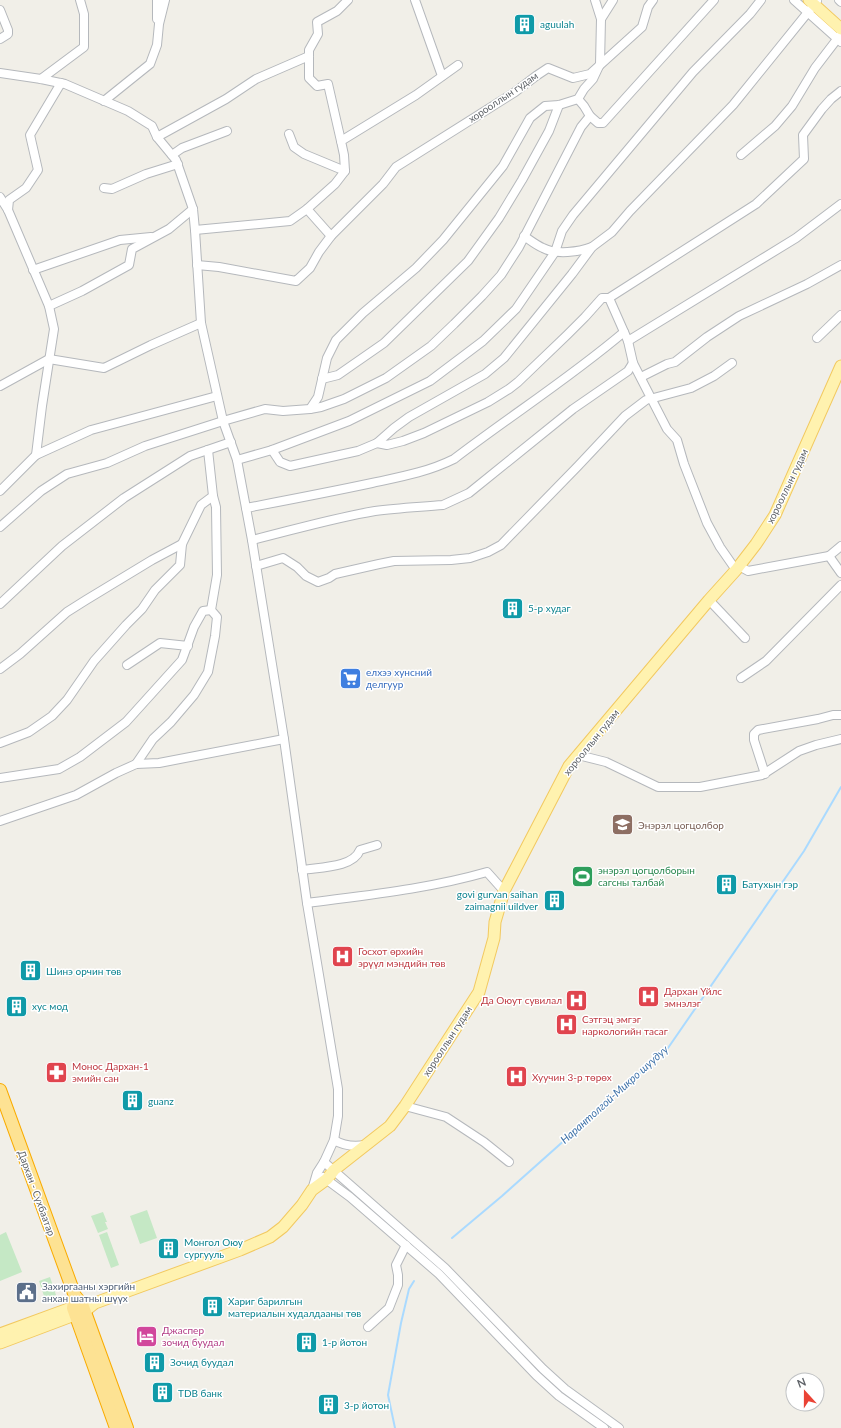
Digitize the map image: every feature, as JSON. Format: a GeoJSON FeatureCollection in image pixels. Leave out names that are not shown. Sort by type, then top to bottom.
{"type":"FeatureCollection","features":[{"type":"Feature","properties":{"kind":"highway","name":"Дархан - Сүхбаатар"},"geometry":{"type":"LineString","coordinates":[[0,1090],[78,1307]]}},
{"type":"Feature","properties":{"kind":"highway"},"geometry":{"type":"LineString","coordinates":[[78,1307],[116,1428]]}},
{"type":"Feature","properties":{"kind":"highway"},"geometry":{"type":"LineString","coordinates":[[78,1307],[127,1428]]}},
{"type":"Feature","properties":{"kind":"main road"},"geometry":{"type":"LineString","coordinates":[[812,5],[840,36]]}},
{"type":"Feature","properties":{"kind":"main road","name":"хорооллын гудам"},"geometry":{"type":"LineString","coordinates":[[78,1307],[96,1303],[240,1250],[270,1237],[283,1227],[302,1205],[312,1190],[327,1179],[334,1170],[390,1126],[405,1106],[479,992],[494,938],[495,922],[504,891],[569,766],[756,544],[774,515],[841,366]]}},
{"type":"Feature","properties":{"kind":"main road"},"geometry":{"type":"LineString","coordinates":[[0,1334],[78,1307]]}},
{"type":"Feature","properties":{"kind":"main road"},"geometry":{"type":"LineString","coordinates":[[0,1343],[78,1307]]}},
{"type":"Feature","properties":{"kind":"street"},"geometry":{"type":"LineString","coordinates":[[41,79],[84,47],[84,14],[80,0]]}},
{"type":"Feature","properties":{"kind":"street"},"geometry":{"type":"LineString","coordinates":[[157,0],[158,39]]}},
{"type":"Feature","properties":{"kind":"street"},"geometry":{"type":"LineString","coordinates":[[104,101],[150,64],[158,39],[159,24],[165,0]]}},
{"type":"Feature","properties":{"kind":"street"},"geometry":{"type":"LineString","coordinates":[[195,230],[290,221],[307,209],[335,184],[345,171],[344,155],[328,84],[317,86],[309,78],[309,50],[318,34],[317,22],[337,11],[348,0]]}},
{"type":"Feature","properties":{"kind":"street"},"geometry":{"type":"LineString","coordinates":[[415,0],[442,76]]}},
{"type":"Feature","properties":{"kind":"street"},"geometry":{"type":"LineString","coordinates":[[310,409],[318,397],[327,358],[336,340],[363,313],[416,268],[443,240],[503,166],[530,118],[545,106],[559,105],[578,99],[593,79],[600,64],[601,20],[595,0]]}},
{"type":"Feature","properties":{"kind":"street"},"geometry":{"type":"LineString","coordinates":[[601,20],[613,0]]}},
{"type":"Feature","properties":{"kind":"street","name":"хорооллын гудам"},"geometry":{"type":"LineString","coordinates":[[331,236],[383,184],[396,167],[510,96],[548,68],[573,78],[590,74],[642,27],[648,7],[653,0]]}},
{"type":"Feature","properties":{"kind":"street"},"geometry":{"type":"LineString","coordinates":[[578,99],[590,116],[598,123],[603,123],[714,0]]}},
{"type":"Feature","properties":{"kind":"street"},"geometry":{"type":"LineString","coordinates":[[237,460],[272,450],[349,421],[430,381],[483,341],[516,309],[555,252],[562,231],[573,215],[693,72],[750,14],[761,0]]}},
{"type":"Feature","properties":{"kind":"street"},"geometry":{"type":"LineString","coordinates":[[272,450],[280,462],[290,466],[358,451],[377,443],[409,417],[484,374],[504,358],[558,293],[592,247],[612,232],[734,105],[812,5],[794,0]]}},
{"type":"Feature","properties":{"kind":"street"},"geometry":{"type":"LineString","coordinates":[[0,10],[8,30],[8,34],[0,39]]}},
{"type":"Feature","properties":{"kind":"street"},"geometry":{"type":"LineString","coordinates":[[741,155],[775,126],[792,106],[815,68],[840,36]]}},
{"type":"Feature","properties":{"kind":"street"},"geometry":{"type":"LineString","coordinates":[[157,137],[226,99],[256,79],[309,56]]}},
{"type":"Feature","properties":{"kind":"street"},"geometry":{"type":"LineString","coordinates":[[341,141],[416,95],[458,65]]}},
{"type":"Feature","properties":{"kind":"street"},"geometry":{"type":"LineString","coordinates":[[0,73],[61,83],[128,111],[152,126],[157,137],[178,164],[193,209],[201,323],[223,420],[237,460],[252,540],[284,739],[307,903],[338,1089],[338,1116],[334,1140],[317,1173],[312,1190]]}},
{"type":"Feature","properties":{"kind":"street"},"geometry":{"type":"LineString","coordinates":[[8,210],[9,200],[26,188],[38,170],[30,135],[61,83]]}},
{"type":"Feature","properties":{"kind":"street"},"geometry":{"type":"LineString","coordinates":[[377,443],[387,445],[412,438],[488,402],[518,382],[585,317],[602,298],[608,298],[756,204],[804,159],[803,135],[822,109],[841,91]]}},
{"type":"Feature","properties":{"kind":"street"},"geometry":{"type":"LineString","coordinates":[[322,379],[338,375],[384,343],[468,261],[499,218],[522,180],[550,131],[559,105]]}},
{"type":"Feature","properties":{"kind":"street"},"geometry":{"type":"LineString","coordinates":[[0,527],[41,491],[66,474],[107,463],[145,446],[223,420],[265,409],[283,411],[321,407],[344,399],[386,378],[431,346],[500,275],[519,247],[581,128],[590,116]]}},
{"type":"Feature","properties":{"kind":"street"},"geometry":{"type":"LineString","coordinates":[[172,155],[182,148],[227,131]]}},
{"type":"Feature","properties":{"kind":"street"},"geometry":{"type":"LineString","coordinates":[[289,134],[294,147],[304,154],[345,171]]}},
{"type":"Feature","properties":{"kind":"street"},"geometry":{"type":"LineString","coordinates":[[104,188],[112,189],[146,174],[178,164]]}},
{"type":"Feature","properties":{"kind":"street"},"geometry":{"type":"LineString","coordinates":[[0,197],[8,210],[49,306],[54,330],[36,455]]}},
{"type":"Feature","properties":{"kind":"street"},"geometry":{"type":"LineString","coordinates":[[628,341],[796,238],[841,204]]}},
{"type":"Feature","properties":{"kind":"street"},"geometry":{"type":"LineString","coordinates":[[49,306],[82,291],[129,265],[132,249],[169,229],[193,209]]}},
{"type":"Feature","properties":{"kind":"street"},"geometry":{"type":"LineString","coordinates":[[197,265],[219,267],[296,281],[310,268],[319,252],[331,236],[307,209]]}},
{"type":"Feature","properties":{"kind":"street"},"geometry":{"type":"LineString","coordinates":[[33,270],[120,240],[154,236]]}},
{"type":"Feature","properties":{"kind":"street"},"geometry":{"type":"LineString","coordinates":[[524,236],[544,249],[555,252],[581,250],[592,247]]}},
{"type":"Feature","properties":{"kind":"street"},"geometry":{"type":"LineString","coordinates":[[641,377],[674,362],[707,337],[740,316],[807,284],[841,265]]}},
{"type":"Feature","properties":{"kind":"street"},"geometry":{"type":"LineString","coordinates":[[608,298],[628,341],[634,363],[651,399],[667,429],[677,440],[684,464],[707,523],[720,548],[737,568],[748,571],[829,556],[841,546]]}},
{"type":"Feature","properties":{"kind":"street"},"geometry":{"type":"LineString","coordinates":[[817,338],[841,315]]}},
{"type":"Feature","properties":{"kind":"street"},"geometry":{"type":"LineString","coordinates":[[0,386],[50,359],[104,368],[201,323]]}},
{"type":"Feature","properties":{"kind":"street"},"geometry":{"type":"LineString","coordinates":[[246,508],[410,475],[444,464],[454,459],[570,376],[624,332]]}},
{"type":"Feature","properties":{"kind":"street"},"geometry":{"type":"LineString","coordinates":[[252,540],[294,530],[308,525],[376,511],[443,505],[453,501],[469,493],[572,409],[628,371],[634,363]]}},
{"type":"Feature","properties":{"kind":"street"},"geometry":{"type":"LineString","coordinates":[[256,566],[283,558],[297,567],[306,576],[318,582],[335,574],[394,561],[467,558],[488,552],[500,545],[625,416],[646,400],[691,388],[714,376],[732,363]]}},
{"type":"Feature","properties":{"kind":"street"},"geometry":{"type":"LineString","coordinates":[[0,490],[36,455],[91,430],[217,396]]}},
{"type":"Feature","properties":{"kind":"street"},"geometry":{"type":"LineString","coordinates":[[0,604],[62,546],[124,498],[190,456],[231,442]]}},
{"type":"Feature","properties":{"kind":"street"},"geometry":{"type":"LineString","coordinates":[[208,450],[213,496],[216,507],[217,575],[211,610]]}},
{"type":"Feature","properties":{"kind":"street"},"geometry":{"type":"LineString","coordinates":[[0,743],[29,732],[52,716],[68,700],[94,661],[142,608],[155,590],[180,565],[182,544],[201,505],[213,496]]}},
{"type":"Feature","properties":{"kind":"street"},"geometry":{"type":"LineString","coordinates":[[0,669],[74,608],[152,560],[182,544]]}},
{"type":"Feature","properties":{"kind":"street"},"geometry":{"type":"LineString","coordinates":[[829,556],[841,573]]}},
{"type":"Feature","properties":{"kind":"street"},"geometry":{"type":"LineString","coordinates":[[741,678],[766,661],[841,586]]}},
{"type":"Feature","properties":{"kind":"street"},"geometry":{"type":"LineString","coordinates":[[709,600],[745,638]]}},
{"type":"Feature","properties":{"kind":"street"},"geometry":{"type":"LineString","coordinates":[[0,778],[59,769],[80,757],[126,722],[182,660],[194,627],[204,611],[211,610]]}},
{"type":"Feature","properties":{"kind":"street"},"geometry":{"type":"LineString","coordinates":[[136,764],[153,739],[171,722],[194,695],[208,672],[217,617],[211,610]]}},
{"type":"Feature","properties":{"kind":"street"},"geometry":{"type":"LineString","coordinates":[[127,665],[160,643],[188,646]]}},
{"type":"Feature","properties":{"kind":"street"},"geometry":{"type":"LineString","coordinates":[[765,774],[754,740],[754,734],[758,730],[833,715],[841,715]]}},
{"type":"Feature","properties":{"kind":"street"},"geometry":{"type":"LineString","coordinates":[[0,821],[76,795],[136,764],[159,763],[284,739]]}},
{"type":"Feature","properties":{"kind":"street"},"geometry":{"type":"LineString","coordinates":[[578,755],[606,762],[658,787],[700,787],[765,774],[799,751],[841,739]]}},
{"type":"Feature","properties":{"kind":"street"},"geometry":{"type":"LineString","coordinates":[[302,870],[350,862],[355,858],[360,850],[376,845]]}},
{"type":"Feature","properties":{"kind":"street"},"geometry":{"type":"LineString","coordinates":[[307,903],[433,886],[458,881],[487,872],[504,891]]}},
{"type":"Feature","properties":{"kind":"street"},"geometry":{"type":"LineString","coordinates":[[405,1106],[446,1117],[484,1142],[509,1162]]}},
{"type":"Feature","properties":{"kind":"street"},"geometry":{"type":"LineString","coordinates":[[334,1140],[350,1147],[368,1144]]}},
{"type":"Feature","properties":{"kind":"street"},"geometry":{"type":"LineString","coordinates":[[324,1162],[445,1268],[543,1369],[565,1389],[619,1428]]}},
{"type":"Feature","properties":{"kind":"street"},"geometry":{"type":"LineString","coordinates":[[317,1173],[350,1197],[438,1274],[536,1375],[559,1396],[604,1428]]}},
{"type":"Feature","properties":{"kind":"street"},"geometry":{"type":"LineString","coordinates":[[368,1327],[389,1308],[398,1285],[396,1265],[406,1245]]}},
{"type":"Feature","properties":{"kind":"green space"},"geometry":{"type":"Polygon","coordinates":[[[147,1210],[157,1238],[140,1244],[130,1216],[147,1210]]]}},
{"type":"Feature","properties":{"kind":"green space"},"geometry":{"type":"Polygon","coordinates":[[[103,1212],[108,1229],[98,1233],[91,1216],[103,1212]]]}},
{"type":"Feature","properties":{"kind":"green space"},"geometry":{"type":"Polygon","coordinates":[[[6,1232],[22,1272],[0,1281],[0,1235],[6,1232]]]}},
{"type":"Feature","properties":{"kind":"green space"},"geometry":{"type":"Polygon","coordinates":[[[107,1232],[119,1265],[111,1268],[99,1235],[107,1232]]]}},
{"type":"Feature","properties":{"kind":"green space"},"geometry":{"type":"Polygon","coordinates":[[[50,1277],[56,1295],[45,1299],[39,1281],[50,1277]]]}},
{"type":"Feature","properties":{"kind":"waterway","name":"Нарантолгой-Микро шуудуу"},"geometry":{"type":"LineString","coordinates":[[452,1238],[502,1196],[668,1048],[804,851],[841,787]]}},
{"type":"Feature","properties":{"kind":"waterway","name":"Нарантолгой-Микро шуудуу"},"geometry":{"type":"LineString","coordinates":[[395,1428],[388,1395],[401,1323],[409,1289],[414,1281]]}},
{"type":"Feature","properties":{"kind":"place","name":"aguulah"},"geometry":{"type":"Point","coordinates":[525,24]}},
{"type":"Feature","properties":{"kind":"place","name":"5-р худаг"},"geometry":{"type":"Point","coordinates":[512,608]}},
{"type":"Feature","properties":{"kind":"place","name":"елхээ хунсний делгуур"},"geometry":{"type":"Point","coordinates":[350,678]}},
{"type":"Feature","properties":{"kind":"place","name":"Энэрэл цогцолбор"},"geometry":{"type":"Point","coordinates":[623,825]}},
{"type":"Feature","properties":{"kind":"place","name":"энэрэл цогцолборын сагсны талбай"},"geometry":{"type":"Point","coordinates":[583,876]}},
{"type":"Feature","properties":{"kind":"place","name":"Батухын гэр"},"geometry":{"type":"Point","coordinates":[726,884]}},
{"type":"Feature","properties":{"kind":"place","name":"govi gurvan saihan zaimagnii uildver"},"geometry":{"type":"Point","coordinates":[554,900]}},
{"type":"Feature","properties":{"kind":"place","name":"Госхот өрхийн эрүүл мэндийн төв"},"geometry":{"type":"Point","coordinates":[343,957]}},
{"type":"Feature","properties":{"kind":"place","name":"Шинэ орчин төв"},"geometry":{"type":"Point","coordinates":[31,971]}},
{"type":"Feature","properties":{"kind":"place","name":"Дархан Үйлс эмнэлэг"},"geometry":{"type":"Point","coordinates":[648,997]}},
{"type":"Feature","properties":{"kind":"place","name":"Да Оюут сувилал"},"geometry":{"type":"Point","coordinates":[577,1000]}},
{"type":"Feature","properties":{"kind":"place","name":"хус мод"},"geometry":{"type":"Point","coordinates":[16,1006]}},
{"type":"Feature","properties":{"kind":"place","name":"Сэтгэц эмгэг наркологийн тасаг"},"geometry":{"type":"Point","coordinates":[566,1025]}},
{"type":"Feature","properties":{"kind":"place","name":"Монос Дархан-1 эмийн сан"},"geometry":{"type":"Point","coordinates":[56,1072]}},
{"type":"Feature","properties":{"kind":"place","name":"Хуучин 3-р төрөх"},"geometry":{"type":"Point","coordinates":[517,1077]}},
{"type":"Feature","properties":{"kind":"place","name":"guanz"},"geometry":{"type":"Point","coordinates":[133,1101]}},
{"type":"Feature","properties":{"kind":"place","name":"Монгол Оюу сургууль"},"geometry":{"type":"Point","coordinates":[169,1248]}},
{"type":"Feature","properties":{"kind":"place","name":"Захиргааны хэргийн анхан шатны шүүх"},"geometry":{"type":"Point","coordinates":[26,1292]}},
{"type":"Feature","properties":{"kind":"place","name":"Хариг барилгын материалын худалдааны төв"},"geometry":{"type":"Point","coordinates":[212,1307]}},
{"type":"Feature","properties":{"kind":"place","name":"Джаспер зочид буудал"},"geometry":{"type":"Point","coordinates":[146,1336]}},
{"type":"Feature","properties":{"kind":"place","name":"1-р йотон"},"geometry":{"type":"Point","coordinates":[307,1342]}},
{"type":"Feature","properties":{"kind":"place","name":"Зочид буудал"},"geometry":{"type":"Point","coordinates":[154,1362]}},
{"type":"Feature","properties":{"kind":"place","name":"TDB банк"},"geometry":{"type":"Point","coordinates":[163,1393]}},
{"type":"Feature","properties":{"kind":"place","name":"3-р йотон"},"geometry":{"type":"Point","coordinates":[329,1405]}}]}
